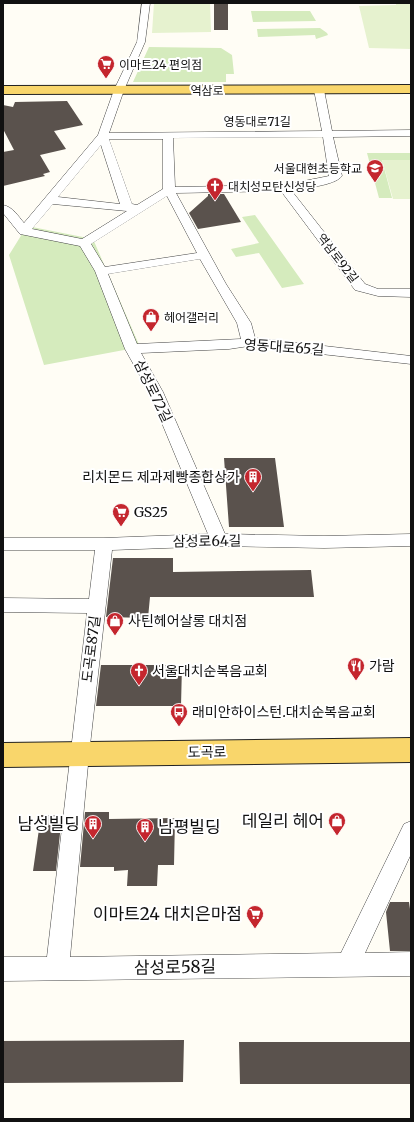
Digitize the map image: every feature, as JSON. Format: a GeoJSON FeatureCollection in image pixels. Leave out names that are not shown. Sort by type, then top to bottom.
{"type":"FeatureCollection","features":[{"type":"Feature","properties":{"kind":"main road","name":"역삼로"},"geometry":{"type":"LineString","coordinates":[[3,90],[411,89]]}},
{"type":"Feature","properties":{"kind":"main road","name":"도곡로"},"geometry":{"type":"LineString","coordinates":[[3,755],[410,746]]}},
{"type":"Feature","properties":{"kind":"street"},"geometry":{"type":"LineString","coordinates":[[24,231],[77,164],[103,136],[119,90],[141,42],[146,3]]}},
{"type":"Feature","properties":{"kind":"street"},"geometry":{"type":"LineString","coordinates":[[3,208],[8,211],[24,231],[84,243],[169,190],[284,188],[333,179],[336,176],[319,90]]}},
{"type":"Feature","properties":{"kind":"street","name":"영동대로71길"},"geometry":{"type":"LineString","coordinates":[[103,136],[168,134],[411,133]]}},
{"type":"Feature","properties":{"kind":"street"},"geometry":{"type":"LineString","coordinates":[[168,134],[169,190],[220,284],[244,323],[249,342]]}},
{"type":"Feature","properties":{"kind":"street"},"geometry":{"type":"LineString","coordinates":[[103,136],[127,206],[138,209]]}},
{"type":"Feature","properties":{"kind":"street","name":"역삼로92길"},"geometry":{"type":"LineString","coordinates":[[284,188],[360,287],[367,291],[411,293]]}},
{"type":"Feature","properties":{"kind":"street"},"geometry":{"type":"LineString","coordinates":[[50,200],[138,209]]}},
{"type":"Feature","properties":{"kind":"street","name":"삼성로72길"},"geometry":{"type":"LineString","coordinates":[[84,243],[101,271],[132,349],[156,392],[219,540]]}},
{"type":"Feature","properties":{"kind":"street"},"geometry":{"type":"LineString","coordinates":[[101,271],[205,255]]}},
{"type":"Feature","properties":{"kind":"street","name":"영동대로65길"},"geometry":{"type":"LineString","coordinates":[[132,349],[230,345],[249,342],[411,360]]}},
{"type":"Feature","properties":{"kind":"street","name":"삼성로64길"},"geometry":{"type":"LineString","coordinates":[[3,544],[104,544],[219,540],[324,542],[411,540]]}},
{"type":"Feature","properties":{"kind":"street","name":"도곡로87길"},"geometry":{"type":"LineString","coordinates":[[57,969],[79,754],[104,544]]}},
{"type":"Feature","properties":{"kind":"street"},"geometry":{"type":"LineString","coordinates":[[3,605],[96,606]]}},
{"type":"Feature","properties":{"kind":"street"},"geometry":{"type":"LineString","coordinates":[[348,964],[411,831]]}},
{"type":"Feature","properties":{"kind":"street","name":"삼성로58길"},"geometry":{"type":"LineString","coordinates":[[3,969],[411,964]]}},
{"type":"Feature","properties":{"kind":"green space"},"geometry":{"type":"Polygon","coordinates":[[[154,3],[210,3],[211,32],[152,33],[154,3]]]}},
{"type":"Feature","properties":{"kind":"green space"},"geometry":{"type":"Polygon","coordinates":[[[396,3],[411,3],[411,49],[369,48],[359,6],[396,5],[396,3]]]}},
{"type":"Feature","properties":{"kind":"green space"},"geometry":{"type":"Polygon","coordinates":[[[251,11],[310,11],[316,21],[253,22],[251,11]]]}},
{"type":"Feature","properties":{"kind":"green space"},"geometry":{"type":"Polygon","coordinates":[[[320,28],[328,35],[316,39],[315,35],[258,37],[257,29],[320,28]]]}},
{"type":"Feature","properties":{"kind":"green space"},"geometry":{"type":"Polygon","coordinates":[[[149,47],[221,48],[232,55],[234,74],[226,74],[226,82],[133,82],[149,47]]]}},
{"type":"Feature","properties":{"kind":"green space"},"geometry":{"type":"Polygon","coordinates":[[[367,153],[411,153],[411,160],[382,160],[392,198],[379,198],[367,153]]]}},
{"type":"Feature","properties":{"kind":"green space"},"geometry":{"type":"Polygon","coordinates":[[[382,160],[411,160],[411,199],[393,199],[382,160]]]}},
{"type":"Feature","properties":{"kind":"green space"},"geometry":{"type":"Polygon","coordinates":[[[255,215],[304,284],[282,288],[259,253],[236,257],[231,249],[259,243],[242,217],[255,215]]]}},
{"type":"Feature","properties":{"kind":"green space"},"geometry":{"type":"Polygon","coordinates":[[[27,226],[93,239],[140,347],[44,365],[9,255],[27,226]]]}},
{"type":"Feature","properties":{"kind":"building"},"geometry":{"type":"Polygon","coordinates":[[[214,4],[228,4],[228,30],[214,30],[214,4]]]}},
{"type":"Feature","properties":{"kind":"building"},"geometry":{"type":"Polygon","coordinates":[[[67,101],[83,125],[54,131],[66,149],[40,155],[50,172],[43,174],[45,176],[3,186],[3,152],[14,150],[3,129],[3,105],[13,107],[15,102],[67,101]]]}},
{"type":"Feature","properties":{"kind":"building"},"geometry":{"type":"Polygon","coordinates":[[[208,194],[224,194],[241,222],[198,229],[189,213],[208,196],[208,194]]]}},
{"type":"Feature","properties":{"kind":"building","name":"리치몬드 제과제빵종합상가"},"geometry":{"type":"Polygon","coordinates":[[[224,458],[275,458],[284,527],[229,527],[224,458]]]}},
{"type":"Feature","properties":{"kind":"building"},"geometry":{"type":"Polygon","coordinates":[[[113,558],[173,558],[173,572],[311,570],[314,597],[150,597],[148,618],[106,617],[113,558]]]}},
{"type":"Feature","properties":{"kind":"building","name":"서울대치순복음교회"},"geometry":{"type":"Polygon","coordinates":[[[101,665],[182,665],[181,706],[96,706],[101,665]]]}},
{"type":"Feature","properties":{"kind":"building","name":"남평빌딩"},"geometry":{"type":"Polygon","coordinates":[[[85,812],[109,812],[109,819],[175,818],[174,865],[158,865],[157,886],[127,886],[128,870],[114,871],[114,867],[80,867],[85,812]]]}},
{"type":"Feature","properties":{"kind":"building"},"geometry":{"type":"Polygon","coordinates":[[[41,815],[62,815],[56,871],[33,871],[41,815]]]}},
{"type":"Feature","properties":{"kind":"building"},"geometry":{"type":"Polygon","coordinates":[[[390,902],[409,902],[411,916],[411,951],[390,951],[386,912],[390,902]]]}},
{"type":"Feature","properties":{"kind":"building"},"geometry":{"type":"Polygon","coordinates":[[[184,1040],[183,1082],[3,1083],[3,1041],[184,1040]]]}},
{"type":"Feature","properties":{"kind":"building"},"geometry":{"type":"Polygon","coordinates":[[[239,1042],[411,1042],[411,1084],[240,1084],[239,1042]]]}},
{"type":"Feature","properties":{"kind":"place","name":"이마트24 편의점"},"geometry":{"type":"Point","coordinates":[106,79]}},
{"type":"Feature","properties":{"kind":"place","name":"서울대현초등학교"},"geometry":{"type":"Point","coordinates":[375,183]}},
{"type":"Feature","properties":{"kind":"place","name":"대치성모탄신성당"},"geometry":{"type":"Point","coordinates":[215,201]}},
{"type":"Feature","properties":{"kind":"place","name":"헤어갤러리"},"geometry":{"type":"Point","coordinates":[151,332]}},
{"type":"Feature","properties":{"kind":"place","name":"리치몬드 제과제빵종합상가"},"geometry":{"type":"Point","coordinates":[253,492]}},
{"type":"Feature","properties":{"kind":"place","name":"GS25"},"geometry":{"type":"Point","coordinates":[121,527]}},
{"type":"Feature","properties":{"kind":"place","name":"사틴헤어살롱 대치점"},"geometry":{"type":"Point","coordinates":[115,636]}},
{"type":"Feature","properties":{"kind":"place","name":"가람"},"geometry":{"type":"Point","coordinates":[356,681]}},
{"type":"Feature","properties":{"kind":"place","name":"서울대치순복음교회"},"geometry":{"type":"Point","coordinates":[139,686]}},
{"type":"Feature","properties":{"kind":"place","name":"래미안하이스턴.대치순복음교회"},"geometry":{"type":"Point","coordinates":[179,727]}},
{"type":"Feature","properties":{"kind":"place","name":"데일리 헤어"},"geometry":{"type":"Point","coordinates":[337,836]}},
{"type":"Feature","properties":{"kind":"place","name":"남성빌딩"},"geometry":{"type":"Point","coordinates":[93,839]}},
{"type":"Feature","properties":{"kind":"place","name":"남평빌딩"},"geometry":{"type":"Point","coordinates":[145,842]}},
{"type":"Feature","properties":{"kind":"place","name":"이마트24 대치은마점"},"geometry":{"type":"Point","coordinates":[255,929]}}]}
